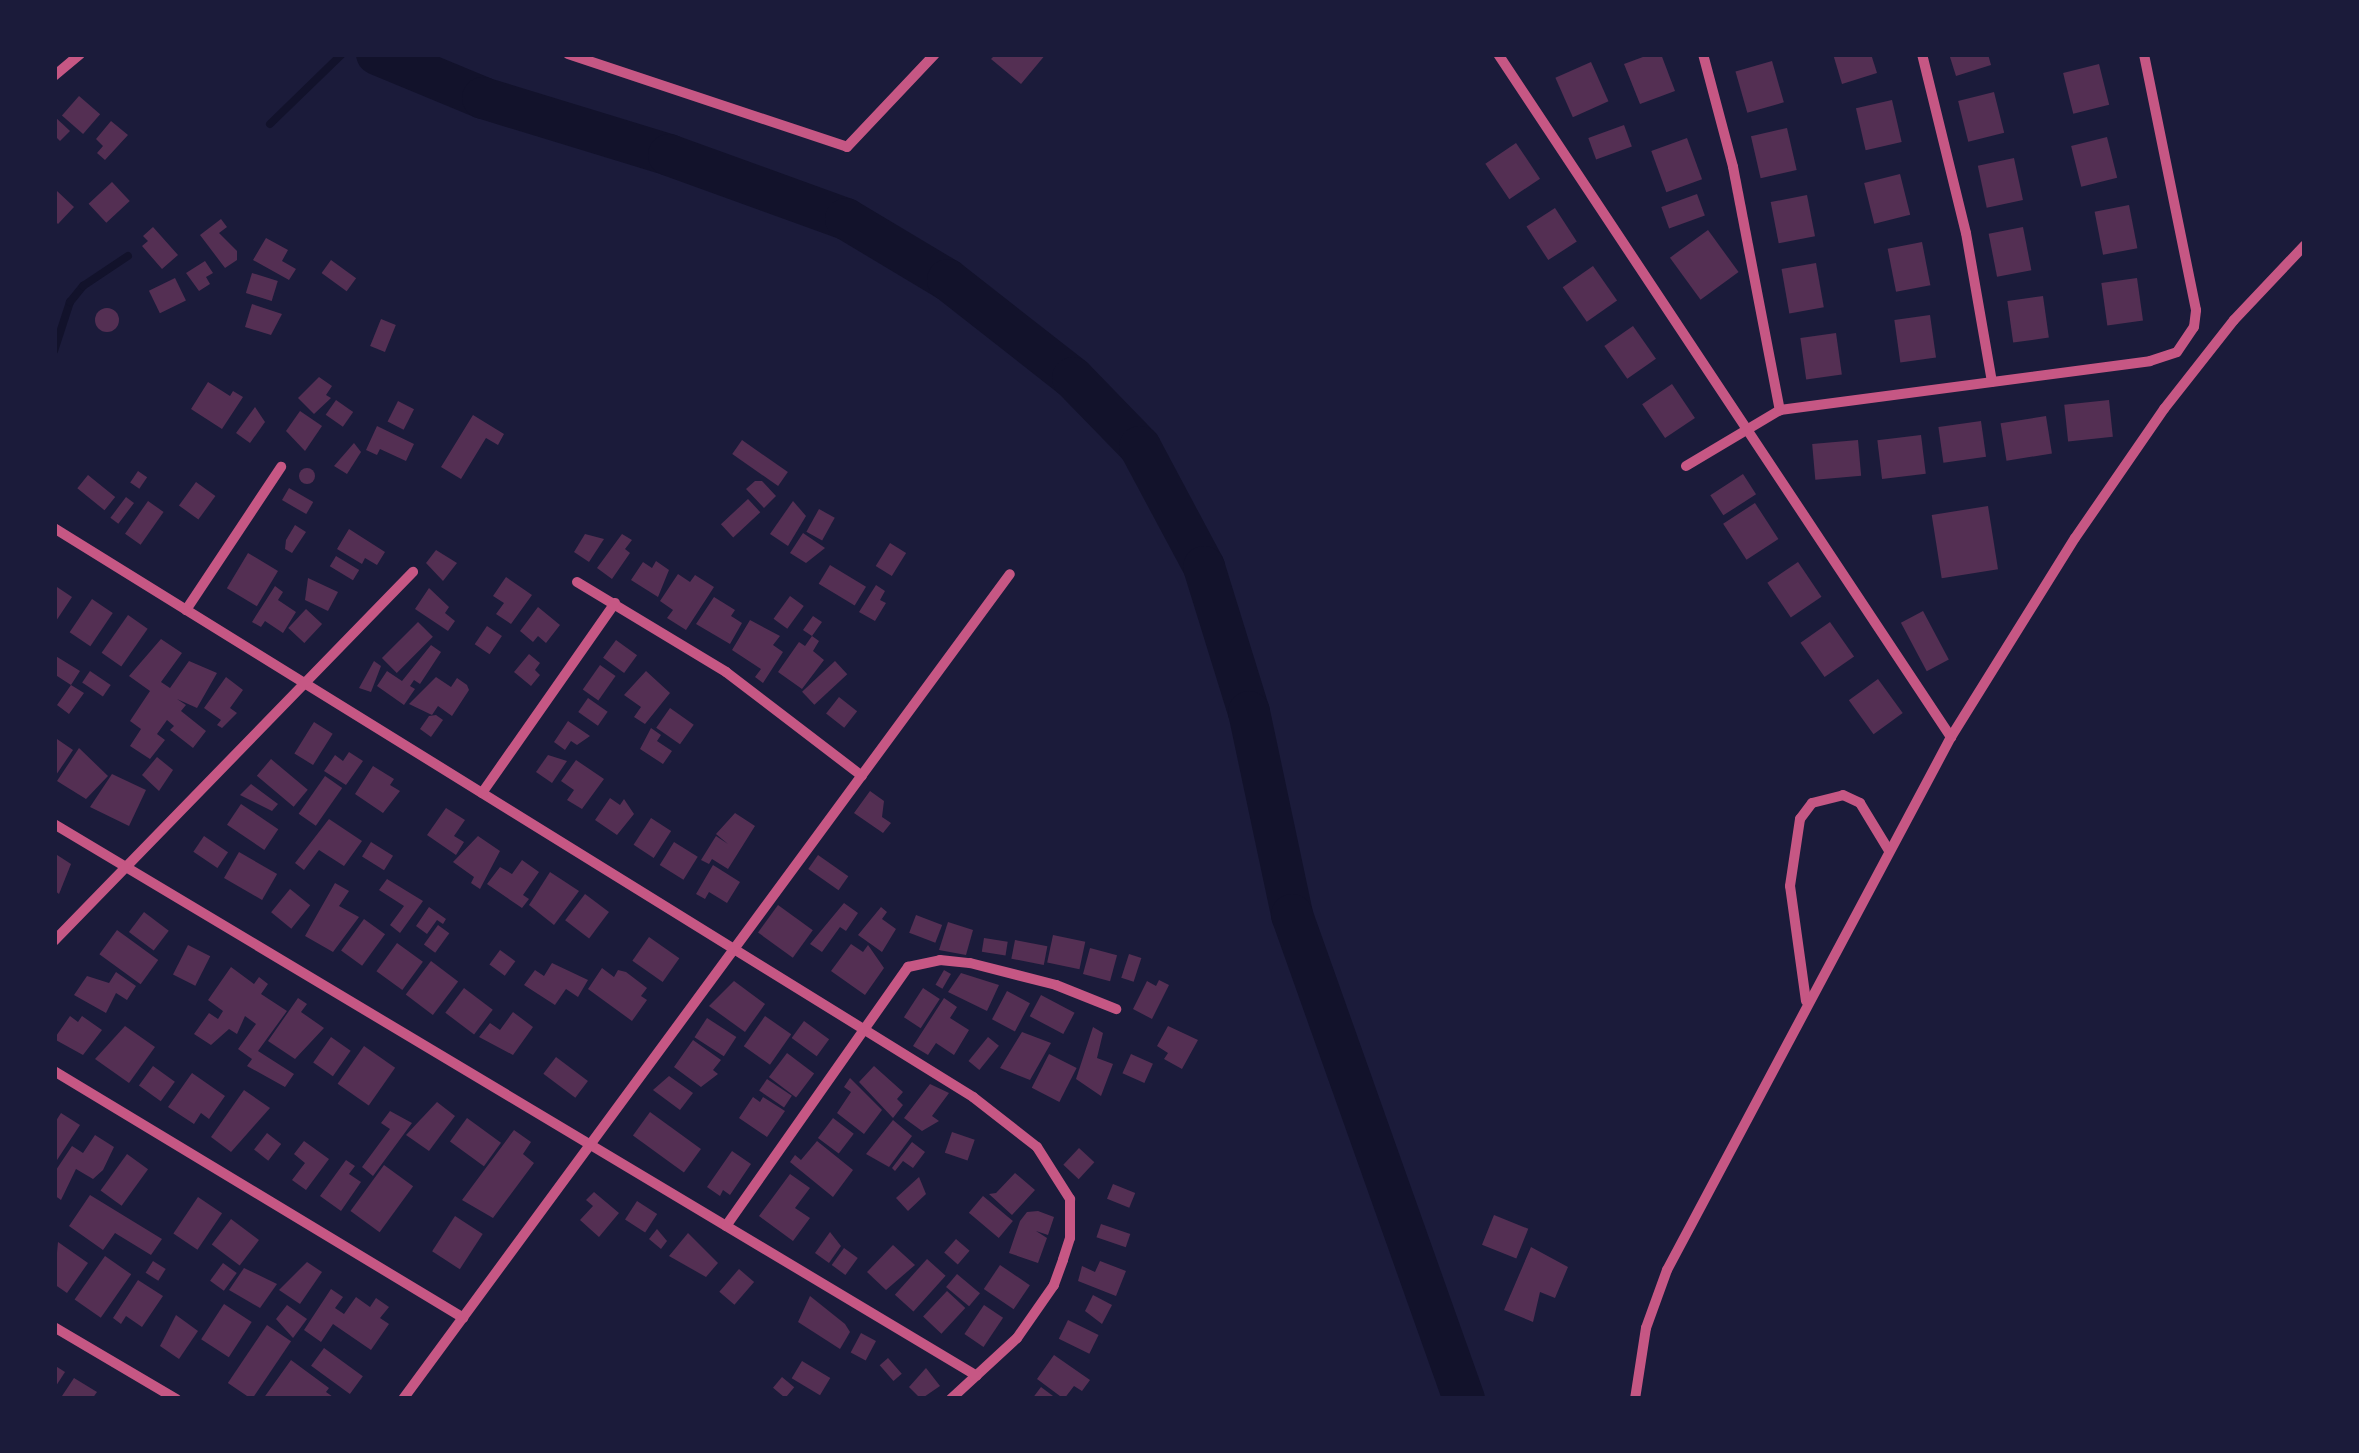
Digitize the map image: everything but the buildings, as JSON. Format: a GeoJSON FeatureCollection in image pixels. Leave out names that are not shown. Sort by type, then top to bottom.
{"type":"FeatureCollection","features":[{"type":"Feature","properties":{"kind":"street"},"geometry":{"type":"LineString","coordinates":[[54,76],[80,54]]}},
{"type":"Feature","properties":{"kind":"street"},"geometry":{"type":"LineString","coordinates":[[568,54],[848,147],[935,54]]}},
{"type":"Feature","properties":{"kind":"street"},"geometry":{"type":"LineString","coordinates":[[1498,54],[1951,737]]}},
{"type":"Feature","properties":{"kind":"street"},"geometry":{"type":"LineString","coordinates":[[1702,54],[1733,167],[1780,410]]}},
{"type":"Feature","properties":{"kind":"street"},"geometry":{"type":"LineString","coordinates":[[1922,54],[1966,233],[1992,382]]}},
{"type":"Feature","properties":{"kind":"street"},"geometry":{"type":"LineString","coordinates":[[1686,466],[1780,410],[2150,361],[2177,352],[2194,327],[2196,310],[2144,54]]}},
{"type":"Feature","properties":{"kind":"street"},"geometry":{"type":"LineString","coordinates":[[1635,1399],[1655,1298],[1951,737],[2075,538],[2164,409],[2234,320],[2305,245]]}},
{"type":"Feature","properties":{"kind":"street"},"geometry":{"type":"LineString","coordinates":[[187,610],[281,467]]}},
{"type":"Feature","properties":{"kind":"street"},"geometry":{"type":"LineString","coordinates":[[54,529],[864,1029],[1010,1123],[1036,1147],[1070,1198],[1070,1238],[1054,1285],[1017,1338],[951,1399]]}},
{"type":"Feature","properties":{"kind":"street"},"geometry":{"type":"LineString","coordinates":[[54,941],[412,572]]}},
{"type":"Feature","properties":{"kind":"street"},"geometry":{"type":"LineString","coordinates":[[403,1399],[1010,574]]}},
{"type":"Feature","properties":{"kind":"street"},"geometry":{"type":"LineString","coordinates":[[577,582],[726,672],[862,776]]}},
{"type":"Feature","properties":{"kind":"street"},"geometry":{"type":"LineString","coordinates":[[482,794],[615,603]]}},
{"type":"Feature","properties":{"kind":"street"},"geometry":{"type":"LineString","coordinates":[[1807,1005],[1790,886],[1800,819],[1812,803],[1843,795],[1860,802],[1888,849]]}},
{"type":"Feature","properties":{"kind":"street"},"geometry":{"type":"LineString","coordinates":[[54,824],[977,1376]]}},
{"type":"Feature","properties":{"kind":"street"},"geometry":{"type":"LineString","coordinates":[[726,1226],[908,968],[940,960],[1016,973],[1116,1009]]}},
{"type":"Feature","properties":{"kind":"street"},"geometry":{"type":"LineString","coordinates":[[54,1071],[463,1318]]}},
{"type":"Feature","properties":{"kind":"street"},"geometry":{"type":"LineString","coordinates":[[54,1327],[176,1399]]}},
{"type":"Feature","properties":{"kind":"waterway"},"geometry":{"type":"LineString","coordinates":[[270,124],[342,54]]}},
{"type":"Feature","properties":{"kind":"waterway"},"geometry":{"type":"LineString","coordinates":[[377,54],[483,98],[669,155],[846,219],[948,280],[1073,378],[1140,447],[1204,567],[1249,712],[1292,915],[1464,1399]]}},
{"type":"Feature","properties":{"kind":"waterway"},"geometry":{"type":"LineString","coordinates":[[54,351],[70,302],[83,286],[128,256]]}}]}
